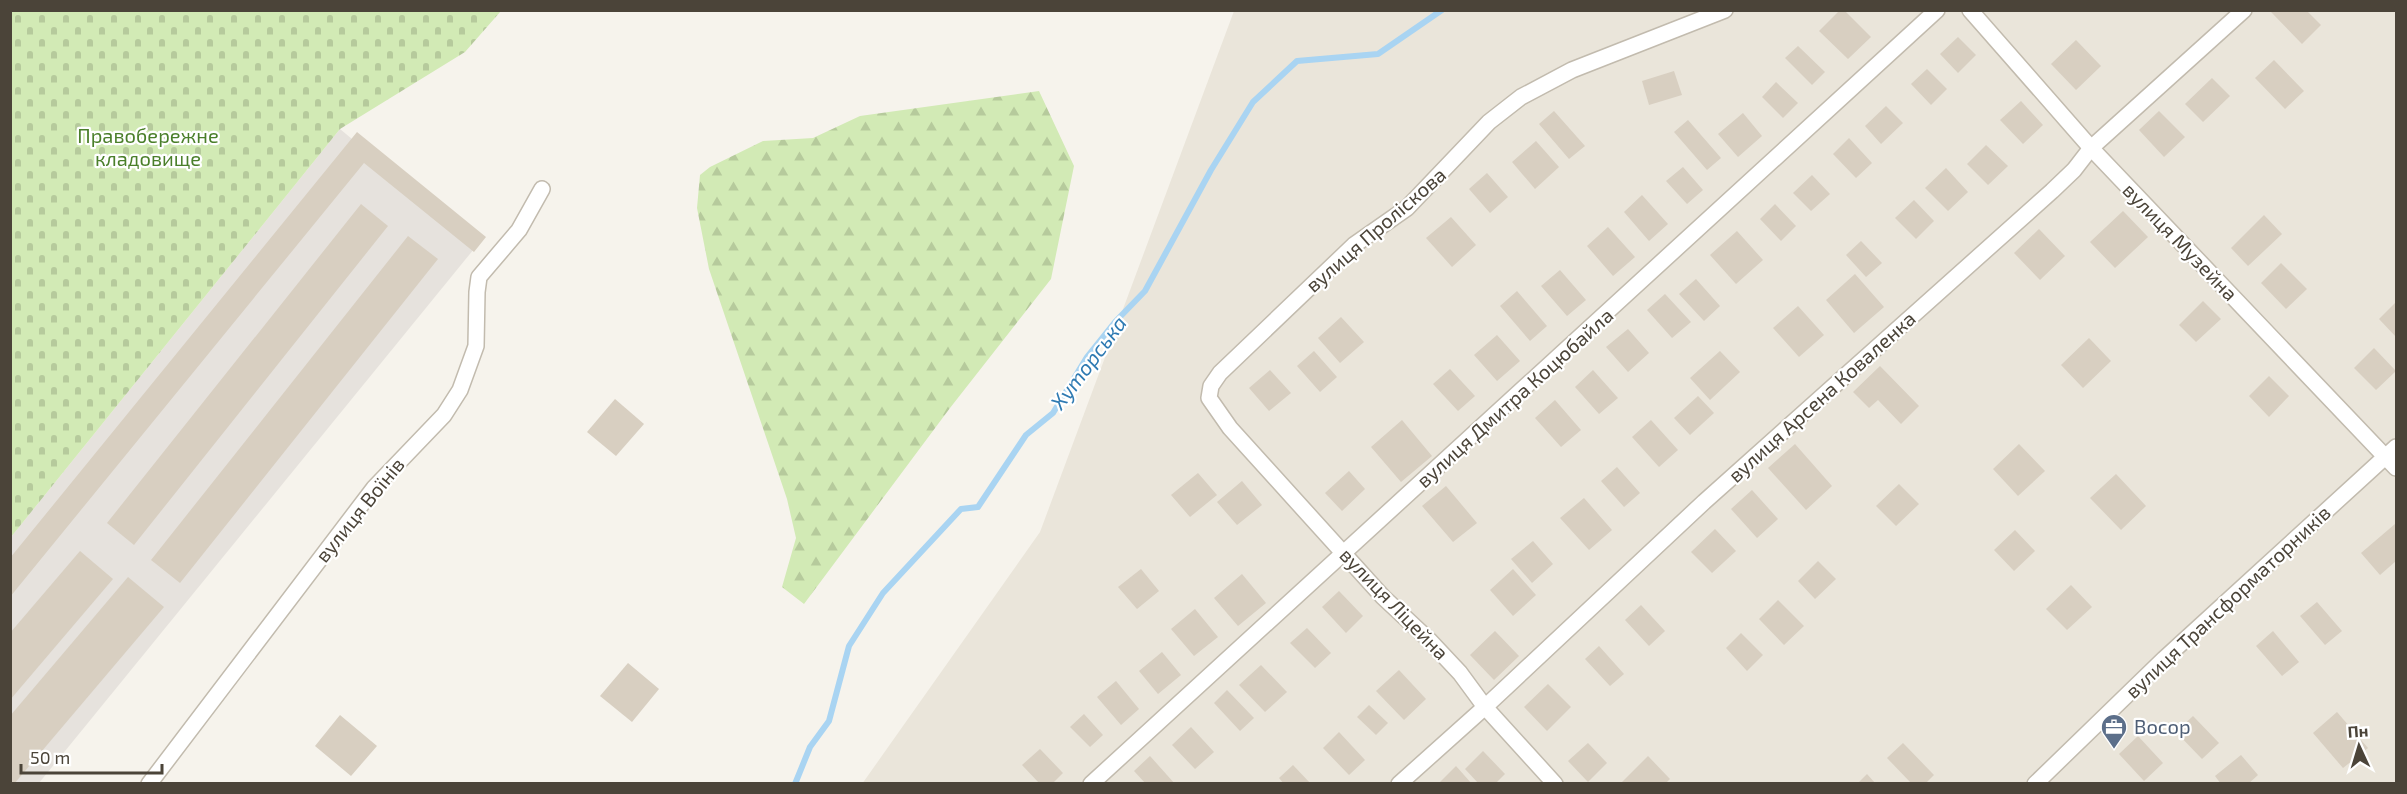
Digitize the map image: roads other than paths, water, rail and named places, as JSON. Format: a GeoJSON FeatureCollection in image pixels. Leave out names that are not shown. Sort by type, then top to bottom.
{"type":"FeatureCollection","features":[{"type":"Feature","properties":{"kind":"street","name":"вулиця Проліскова"},"geometry":{"type":"LineString","coordinates":[[1230,428],[1209,398],[1211,386],[1220,373],[1354,245],[1407,208],[1489,122],[1521,97],[1572,70],[1725,10]]}},
{"type":"Feature","properties":{"kind":"street","name":"вулиця Дмитра Коцюбайла"},"geometry":{"type":"LineString","coordinates":[[1091,783],[1937,10]]}},
{"type":"Feature","properties":{"kind":"street","name":"вулиця Музейна"},"geometry":{"type":"LineString","coordinates":[[1970,10],[2091,148],[2393,457]]}},
{"type":"Feature","properties":{"kind":"street","name":"вулиця Арсена Коваленка"},"geometry":{"type":"LineString","coordinates":[[1399,783],[1485,707],[1704,502],[2052,191],[2074,170],[2091,148],[2244,10]]}},
{"type":"Feature","properties":{"kind":"street","name":"вулиця Воїнів"},"geometry":{"type":"LineString","coordinates":[[149,783],[374,488],[444,415],[470,369],[476,346],[477,292],[480,277],[519,230],[542,189]]}},
{"type":"Feature","properties":{"kind":"street","name":"вулиця Ліцейна"},"geometry":{"type":"LineString","coordinates":[[1230,428],[1383,597],[1460,673],[1485,707],[1555,783]]}},
{"type":"Feature","properties":{"kind":"street","name":"вулиця Трансформаторників"},"geometry":{"type":"LineString","coordinates":[[2035,783],[2164,659],[2393,457]]}},
{"type":"Feature","properties":{"kind":"waterway","name":"Хуторська"},"geometry":{"type":"LineString","coordinates":[[795,784],[810,747],[829,721],[849,646],[883,593],[961,509],[978,507],[1026,435],[1053,413],[1087,357],[1115,322],[1145,291],[1211,170],[1253,102],[1297,61],[1378,54],[1442,10]]}},
{"type":"Feature","properties":{"kind":"place","name":"Восор"},"geometry":{"type":"Point","coordinates":[2114,750]}},
{"type":"Feature","properties":{"kind":"park label","name":"Правобережне кладовище"},"geometry":{"type":"Point","coordinates":[148,148]}}]}
